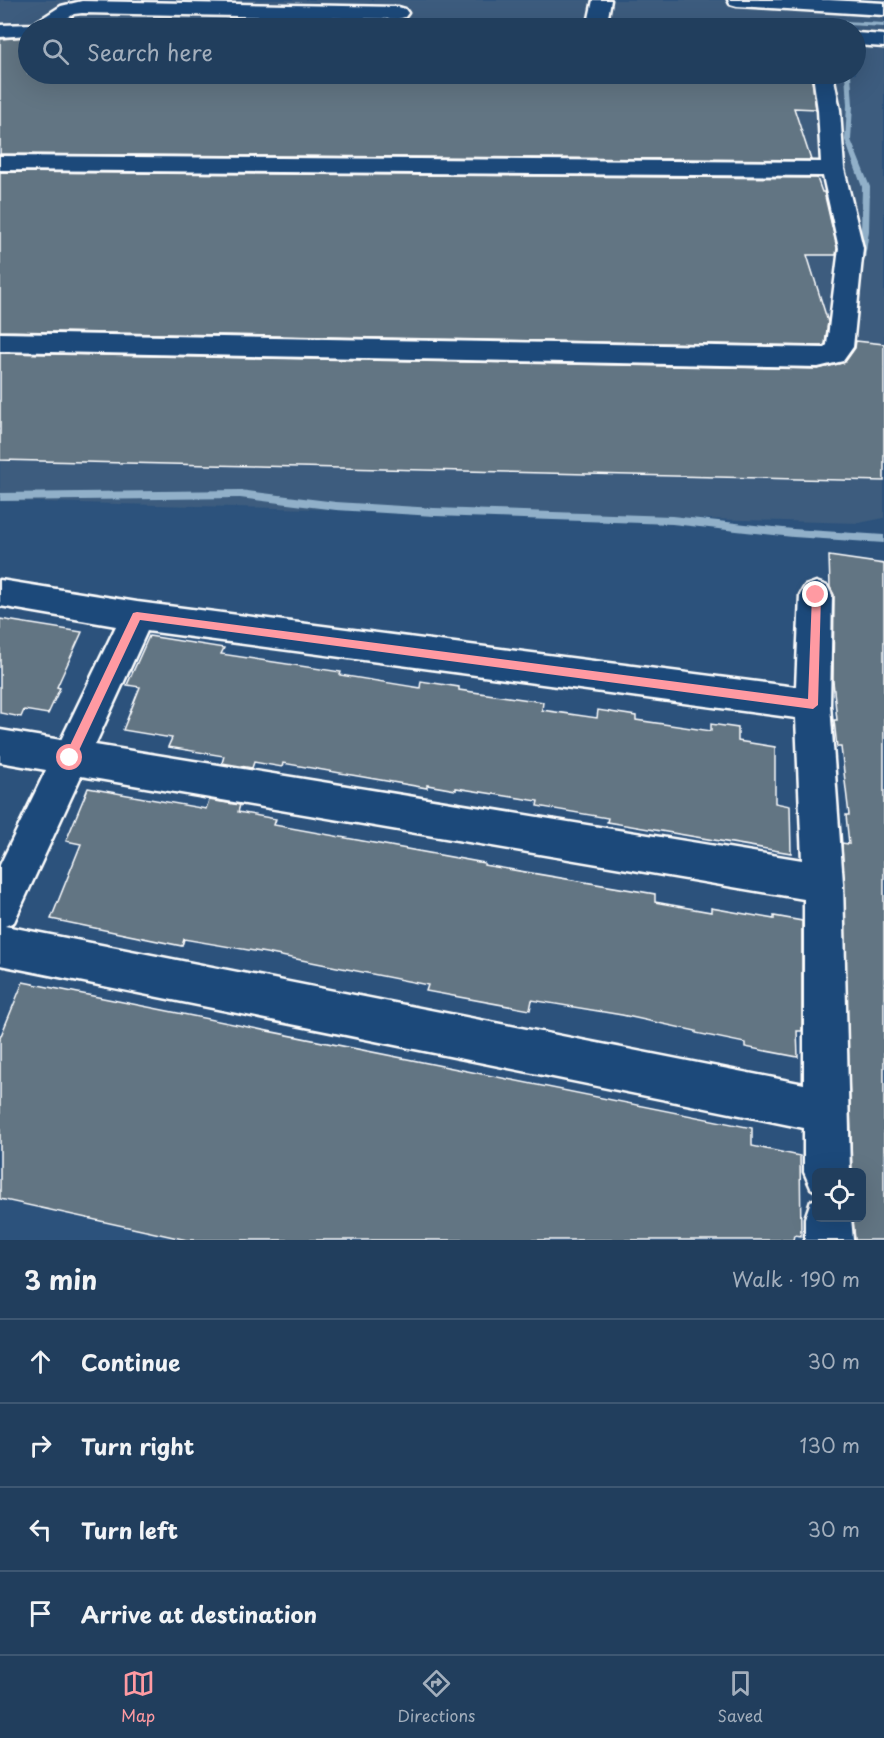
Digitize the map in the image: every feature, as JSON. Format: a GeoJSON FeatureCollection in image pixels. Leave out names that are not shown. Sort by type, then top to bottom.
{"type":"FeatureCollection","features":[{"type":"Feature","properties":{"kind":"street"},"geometry":{"type":"LineString","coordinates":[[599,18],[602,0]]}},
{"type":"Feature","properties":{"kind":"street"},"geometry":{"type":"LineString","coordinates":[[737,0],[812,12],[884,9]]}},
{"type":"Feature","properties":{"kind":"street"},"geometry":{"type":"LineString","coordinates":[[52,18],[68,10],[82,7],[279,18]]}},
{"type":"Feature","properties":{"kind":"street"},"geometry":{"type":"LineString","coordinates":[[317,18],[398,14]]}},
{"type":"Feature","properties":{"kind":"street"},"geometry":{"type":"LineString","coordinates":[[0,31],[18,29]]}},
{"type":"Feature","properties":{"kind":"street"},"geometry":{"type":"LineString","coordinates":[[0,342],[818,358],[833,355],[840,347],[852,258],[833,170],[829,110],[825,84]]}},
{"type":"Feature","properties":{"kind":"street"},"geometry":{"type":"LineString","coordinates":[[0,162],[833,170]]}},
{"type":"Feature","properties":{"kind":"street"},"geometry":{"type":"LineString","coordinates":[[0,592],[137,616],[813,705]]}},
{"type":"Feature","properties":{"kind":"street"},"geometry":{"type":"LineString","coordinates":[[816,595],[813,705],[823,883],[827,1168]]}},
{"type":"Feature","properties":{"kind":"street"},"geometry":{"type":"LineString","coordinates":[[0,908],[137,616]]}},
{"type":"Feature","properties":{"kind":"street"},"geometry":{"type":"LineString","coordinates":[[0,746],[823,883]]}},
{"type":"Feature","properties":{"kind":"street"},"geometry":{"type":"LineString","coordinates":[[0,945],[825,1110]]}},
{"type":"Feature","properties":{"kind":"street"},"geometry":{"type":"LineString","coordinates":[[828,1222],[829,1240]]}},
{"type":"Feature","properties":{"kind":"shaded area"},"geometry":{"type":"Polygon","coordinates":[[[0,0],[884,0],[884,518],[859,523],[0,501],[0,0]]]}},
{"type":"Feature","properties":{"kind":"building"},"geometry":{"type":"Polygon","coordinates":[[[18,38],[18,84],[812,84],[816,109],[794,108],[811,160],[0,154],[0,39],[18,38]]]}},
{"type":"Feature","properties":{"kind":"building"},"geometry":{"type":"Polygon","coordinates":[[[0,172],[817,178],[824,192],[837,248],[836,255],[807,255],[828,322],[825,344],[823,346],[0,331],[0,172]]]}},
{"type":"Feature","properties":{"kind":"building"},"geometry":{"type":"Polygon","coordinates":[[[856,341],[884,344],[884,481],[0,460],[0,353],[818,369],[845,362],[855,348],[856,341]]]}},
{"type":"Feature","properties":{"kind":"building"},"geometry":{"type":"Polygon","coordinates":[[[829,556],[884,564],[884,1240],[855,1240],[853,1222],[866,1222],[866,1168],[852,1168],[842,843],[849,844],[846,815],[849,815],[841,747],[837,747],[834,720],[837,720],[833,681],[834,595],[830,587],[829,556]]]}},
{"type":"Feature","properties":{"kind":"building"},"geometry":{"type":"Polygon","coordinates":[[[0,619],[82,632],[57,687],[60,688],[48,714],[24,710],[21,717],[0,713],[0,619]]]}},
{"type":"Feature","properties":{"kind":"building"},"geometry":{"type":"Polygon","coordinates":[[[149,636],[224,648],[221,654],[341,672],[340,675],[420,688],[421,681],[459,687],[459,690],[543,702],[542,710],[597,718],[598,710],[636,716],[636,720],[711,731],[711,724],[738,728],[738,741],[775,747],[775,803],[790,806],[791,853],[607,822],[608,818],[537,806],[538,801],[456,788],[456,790],[427,785],[427,788],[283,763],[282,767],[254,762],[252,768],[222,763],[224,756],[168,747],[172,738],[123,730],[140,687],[127,685],[149,636]]]}},
{"type":"Feature","properties":{"kind":"building"},"geometry":{"type":"Polygon","coordinates":[[[88,788],[206,809],[209,800],[240,805],[238,812],[276,819],[274,825],[484,863],[484,865],[655,894],[655,902],[711,912],[711,908],[774,919],[774,916],[802,921],[802,1031],[797,1031],[798,1057],[745,1047],[745,1043],[622,1015],[532,1000],[530,1010],[426,991],[428,985],[266,953],[184,939],[182,946],[51,919],[81,844],[66,841],[88,788]]]}},
{"type":"Feature","properties":{"kind":"building"},"geometry":{"type":"Polygon","coordinates":[[[23,982],[752,1128],[752,1146],[800,1156],[801,1236],[794,1235],[793,1240],[187,1240],[0,1199],[0,1038],[23,982]]]}},
{"type":"Feature","properties":{"kind":"waterway"},"geometry":{"type":"LineString","coordinates":[[866,24],[884,25]]}},
{"type":"Feature","properties":{"kind":"waterway"},"geometry":{"type":"LineString","coordinates":[[849,84],[848,140],[866,187],[865,231],[861,259]]}},
{"type":"Feature","properties":{"kind":"waterway"},"geometry":{"type":"LineString","coordinates":[[0,497],[240,494],[336,506],[434,512],[672,520],[793,533],[884,539]]}},
{"type":"Feature","properties":{"kind":"route"},"geometry":{"type":"LineString","coordinates":[[70,758],[137,616],[813,705],[816,595]]}}]}
